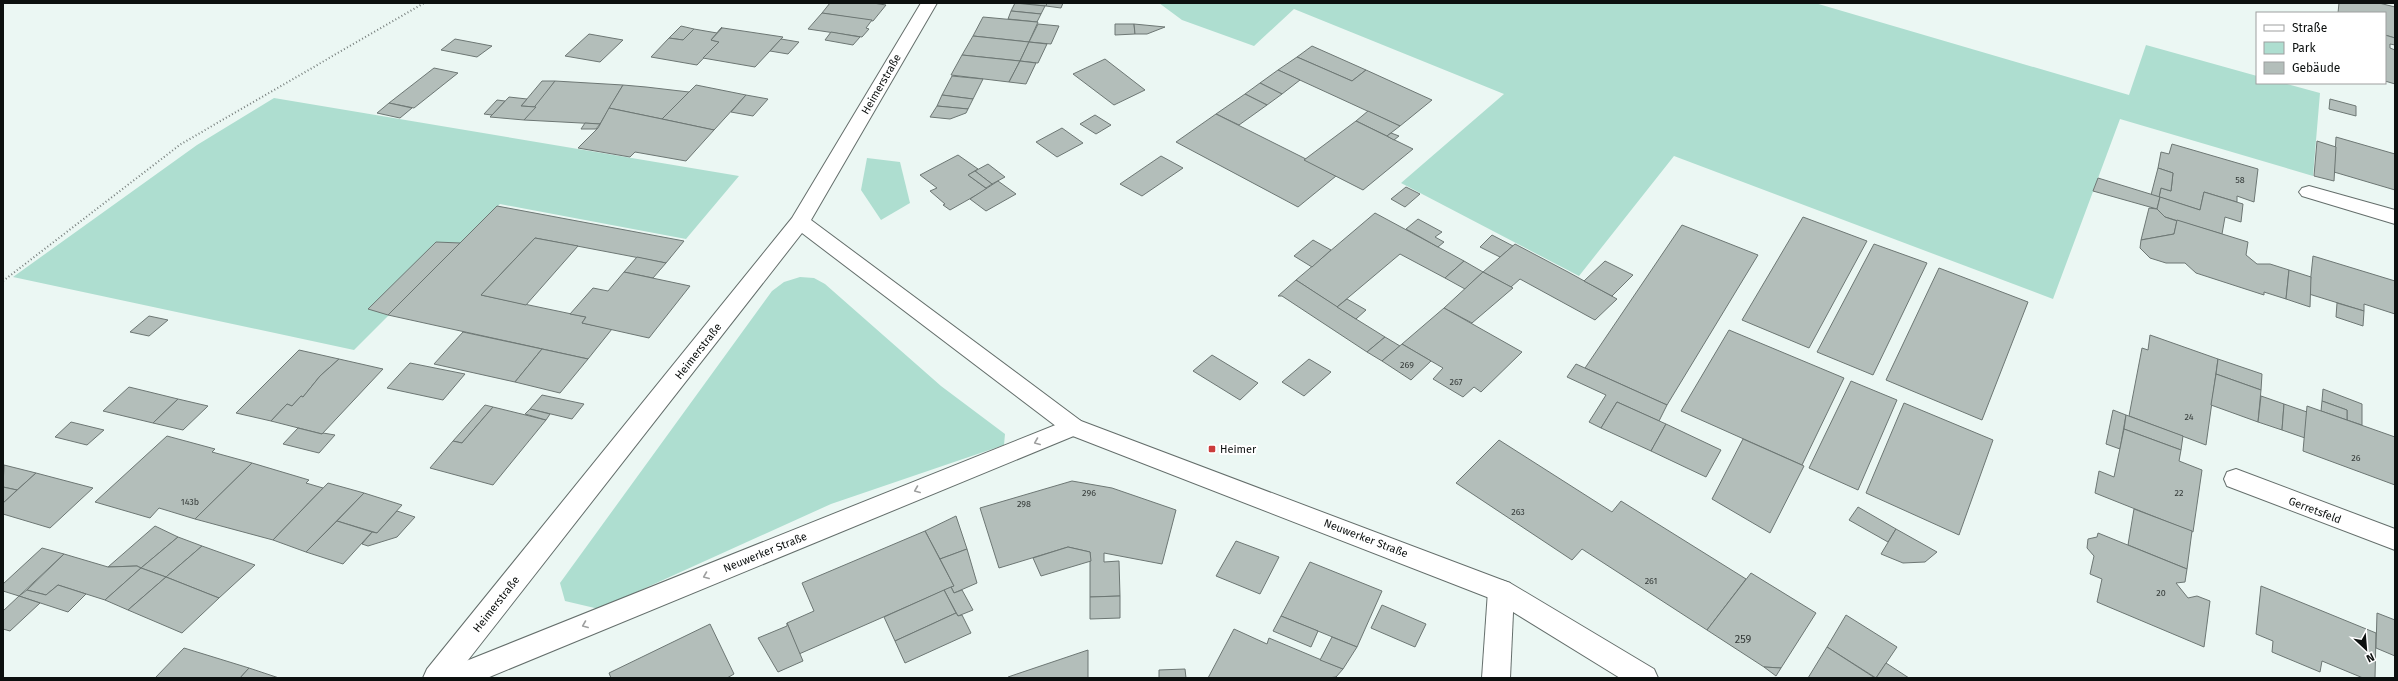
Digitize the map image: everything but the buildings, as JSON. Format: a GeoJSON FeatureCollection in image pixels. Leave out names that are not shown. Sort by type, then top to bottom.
{"type":"FeatureCollection","features":[{"type":"Feature","properties":{"kind":"street","name":"Heimerstraße"},"geometry":{"type":"LineString","coordinates":[[437,678],[800,222],[929,3]]}},
{"type":"Feature","properties":{"kind":"street"},"geometry":{"type":"LineString","coordinates":[[2309,192],[2395,217]]}},
{"type":"Feature","properties":{"kind":"street","name":"Neuwerker Straße"},"geometry":{"type":"LineString","coordinates":[[800,222],[1073,427],[1354,533],[1501,591],[1644,678]]}},
{"type":"Feature","properties":{"kind":"street","name":"Neuwerker Straße"},"geometry":{"type":"LineString","coordinates":[[456,678],[1073,427]]}},
{"type":"Feature","properties":{"kind":"street","name":"Gerretsfeld"},"geometry":{"type":"LineString","coordinates":[[2236,479],[2395,540]]}},
{"type":"Feature","properties":{"kind":"street"},"geometry":{"type":"LineString","coordinates":[[1496,678],[1501,591]]}},
{"type":"Feature","properties":{"kind":"path"},"geometry":{"type":"LineString","coordinates":[[3,281],[181,144],[424,3]]}},
{"type":"Feature","properties":{"kind":"green space"},"geometry":{"type":"Polygon","coordinates":[[[1159,3],[1815,3],[2129,95],[2146,45],[2256,76],[2256,84],[2287,84],[2320,93],[2313,176],[2120,119],[2053,299],[1674,156],[1579,276],[1401,183],[1504,94],[1294,9],[1254,46],[1182,20],[1159,3]]]}},
{"type":"Feature","properties":{"kind":"green space"},"geometry":{"type":"Polygon","coordinates":[[[274,98],[739,176],[686,239],[500,204],[354,350],[13,277],[197,145],[274,98]]]}},
{"type":"Feature","properties":{"kind":"green space"},"geometry":{"type":"Polygon","coordinates":[[[867,158],[900,162],[910,203],[881,220],[861,190],[867,158]]]}},
{"type":"Feature","properties":{"kind":"green space"},"geometry":{"type":"Polygon","coordinates":[[[800,277],[814,278],[825,284],[941,386],[1005,434],[1004,445],[831,504],[599,609],[565,601],[560,583],[772,291],[784,282],[800,277]]]}},
{"type":"Feature","properties":{"kind":"place","name":"Heimer"},"geometry":{"type":"Point","coordinates":[1212,449]}}]}
